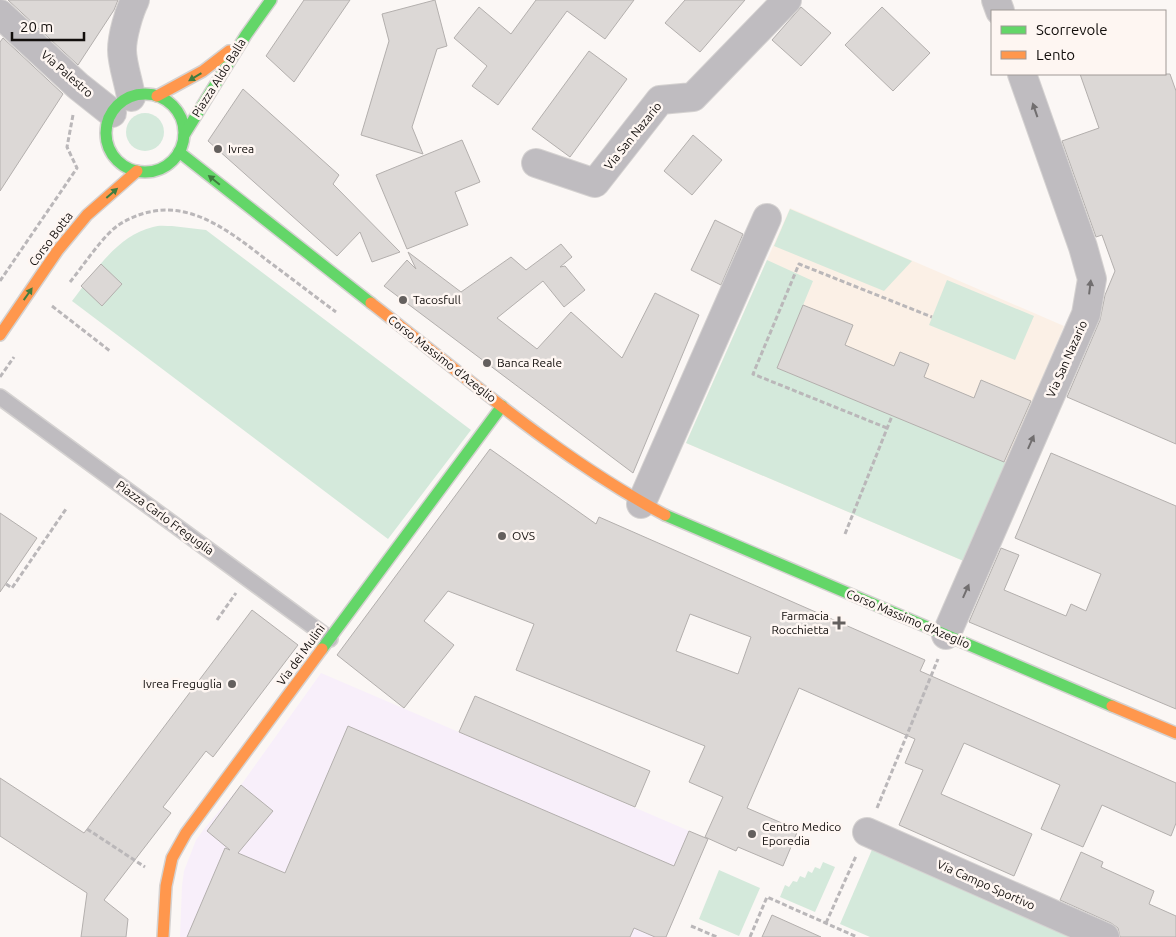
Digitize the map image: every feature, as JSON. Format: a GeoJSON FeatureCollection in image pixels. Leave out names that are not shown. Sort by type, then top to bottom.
{"type":"FeatureCollection","features":[{"type":"Feature","properties":{"kind":"main road"},"geometry":{"type":"LineString","coordinates":[[246,35],[271,0]]}},
{"type":"Feature","properties":{"kind":"main road","name":"Piazza Aldo Balla"},"geometry":{"type":"LineString","coordinates":[[134,102],[190,80],[211,67],[246,35]]}},
{"type":"Feature","properties":{"kind":"main road","name":"Piazza Aldo Balla"},"geometry":{"type":"LineString","coordinates":[[184,135],[246,35]]}},
{"type":"Feature","properties":{"kind":"main road"},"geometry":{"type":"LineString","coordinates":[[134,102],[168,102],[177,111],[182,121],[184,135],[179,152],[163,172],[137,171],[121,164],[112,152],[108,144],[108,121],[134,102]]}},
{"type":"Feature","properties":{"kind":"main road","name":"Corso Massimo d'Azeglio"},"geometry":{"type":"LineString","coordinates":[[179,152],[502,406],[607,482],[641,504],[943,645],[1176,733]]}},
{"type":"Feature","properties":{"kind":"main road","name":"Corso Botta"},"geometry":{"type":"LineString","coordinates":[[0,335],[58,250],[87,214],[137,171]]}},
{"type":"Feature","properties":{"kind":"main road","name":"Corso Massimo d'Azeglio"},"geometry":{"type":"LineString","coordinates":[[212,193],[248,208]]}},
{"type":"Feature","properties":{"kind":"main road","name":"Via dei Mulini"},"geometry":{"type":"LineString","coordinates":[[163,937],[166,886],[172,858],[186,833],[502,406]]}},
{"type":"Feature","properties":{"kind":"street"},"geometry":{"type":"LineString","coordinates":[[134,102],[122,50],[128,20],[135,0]]}},
{"type":"Feature","properties":{"kind":"street","name":"Via San Nazario"},"geometry":{"type":"LineString","coordinates":[[536,163],[594,183],[660,100],[693,97],[787,0]]}},
{"type":"Feature","properties":{"kind":"street","name":"Via Palestro"},"geometry":{"type":"LineString","coordinates":[[3,22],[78,86],[134,102]]}},
{"type":"Feature","properties":{"kind":"street","name":"Via San Nazario"},"geometry":{"type":"LineString","coordinates":[[943,645],[1086,314],[1092,279],[1083,247],[1022,75]]}},
{"type":"Feature","properties":{"kind":"street"},"geometry":{"type":"LineString","coordinates":[[641,504],[767,218]]}},
{"type":"Feature","properties":{"kind":"street","name":"Via Campo Sportivo"},"geometry":{"type":"LineString","coordinates":[[867,832],[1104,937]]}},
{"type":"Feature","properties":{"kind":"lane","name":"Piazza Carlo Freguglia"},"geometry":{"type":"LineString","coordinates":[[0,397],[330,639]]}},
{"type":"Feature","properties":{"kind":"path"},"geometry":{"type":"LineString","coordinates":[[0,280],[77,168],[68,147],[78,86]]}},
{"type":"Feature","properties":{"kind":"path"},"geometry":{"type":"LineString","coordinates":[[66,287],[110,232],[121,224],[143,214],[171,210],[200,216],[227,229],[337,313]]}},
{"type":"Feature","properties":{"kind":"path"},"geometry":{"type":"LineString","coordinates":[[887,428],[753,374],[799,264],[932,317]]}},
{"type":"Feature","properties":{"kind":"path"},"geometry":{"type":"LineString","coordinates":[[56,300],[52,306],[110,351]]}},
{"type":"Feature","properties":{"kind":"path"},"geometry":{"type":"LineString","coordinates":[[0,376],[17,353]]}},
{"type":"Feature","properties":{"kind":"path"},"geometry":{"type":"LineString","coordinates":[[844,534],[892,416]]}},
{"type":"Feature","properties":{"kind":"path"},"geometry":{"type":"LineString","coordinates":[[6,584],[12,588],[66,509]]}},
{"type":"Feature","properties":{"kind":"path"},"geometry":{"type":"LineString","coordinates":[[217,620],[247,578]]}},
{"type":"Feature","properties":{"kind":"path"},"geometry":{"type":"LineString","coordinates":[[826,924],[867,832],[943,645]]}},
{"type":"Feature","properties":{"kind":"path"},"geometry":{"type":"LineString","coordinates":[[87,829],[150,870]]}},
{"type":"Feature","properties":{"kind":"path"},"geometry":{"type":"LineString","coordinates":[[750,937],[768,898],[857,937]]}},
{"type":"Feature","properties":{"kind":"path"},"geometry":{"type":"LineString","coordinates":[[691,926],[717,937]]}},
{"type":"Feature","properties":{"kind":"shaded area"},"geometry":{"type":"Polygon","coordinates":[[[790,208],[1064,326],[966,562],[686,443],[790,208]]]}},
{"type":"Feature","properties":{"kind":"shaded area"},"geometry":{"type":"Polygon","coordinates":[[[321,673],[708,839],[666,937],[180,937],[184,871],[196,840],[241,785],[321,673]]]}},
{"type":"Feature","properties":{"kind":"green space"},"geometry":{"type":"Polygon","coordinates":[[[145,113],[158,119],[164,132],[158,145],[145,151],[132,145],[126,132],[132,119],[145,113]]]}},
{"type":"Feature","properties":{"kind":"green space"},"geometry":{"type":"Polygon","coordinates":[[[790,209],[912,261],[884,291],[774,246],[790,209]]]}},
{"type":"Feature","properties":{"kind":"green space"},"geometry":{"type":"Polygon","coordinates":[[[172,226],[206,230],[471,430],[388,539],[72,301],[107,257],[128,238],[153,227],[172,226]]]}},
{"type":"Feature","properties":{"kind":"green space"},"geometry":{"type":"Polygon","coordinates":[[[767,260],[813,281],[777,368],[1007,463],[966,562],[686,443],[767,260]]]}},
{"type":"Feature","properties":{"kind":"green space"},"geometry":{"type":"Polygon","coordinates":[[[947,280],[1034,316],[1015,360],[929,325],[947,280]]]}},
{"type":"Feature","properties":{"kind":"green space"},"geometry":{"type":"Polygon","coordinates":[[[874,845],[1082,937],[870,937],[840,924],[874,845]]]}},
{"type":"Feature","properties":{"kind":"green space"},"geometry":{"type":"Polygon","coordinates":[[[823,862],[835,867],[815,912],[780,897],[785,885],[789,887],[793,881],[797,882],[800,876],[805,878],[808,871],[812,873],[815,867],[820,869],[823,862]]]}},
{"type":"Feature","properties":{"kind":"green space"},"geometry":{"type":"Polygon","coordinates":[[[719,870],[760,888],[739,936],[699,919],[719,870]]]}},
{"type":"Feature","properties":{"kind":"building"},"geometry":{"type":"Polygon","coordinates":[[[8,0],[118,0],[114,10],[78,65],[8,0]]]}},
{"type":"Feature","properties":{"kind":"building"},"geometry":{"type":"Polygon","coordinates":[[[304,0],[350,0],[294,82],[266,56],[304,0]]]}},
{"type":"Feature","properties":{"kind":"building"},"geometry":{"type":"Polygon","coordinates":[[[435,0],[447,46],[437,49],[412,127],[423,154],[361,135],[389,41],[382,14],[435,0]]]}},
{"type":"Feature","properties":{"kind":"building"},"geometry":{"type":"Polygon","coordinates":[[[536,0],[634,0],[605,39],[567,11],[498,105],[472,86],[487,66],[454,38],[479,7],[511,34],[536,0]]]}},
{"type":"Feature","properties":{"kind":"building"},"geometry":{"type":"Polygon","coordinates":[[[685,0],[745,0],[700,52],[665,23],[685,0]]]}},
{"type":"Feature","properties":{"kind":"building"},"geometry":{"type":"Polygon","coordinates":[[[801,7],[831,33],[801,66],[772,40],[801,7]]]}},
{"type":"Feature","properties":{"kind":"building"},"geometry":{"type":"Polygon","coordinates":[[[882,7],[930,53],[893,91],[845,45],[882,7]]]}},
{"type":"Feature","properties":{"kind":"building"},"geometry":{"type":"Polygon","coordinates":[[[3,38],[63,94],[0,191],[0,42],[3,38]]]}},
{"type":"Feature","properties":{"kind":"building"},"geometry":{"type":"Polygon","coordinates":[[[589,51],[627,79],[570,157],[532,129],[589,51]]]}},
{"type":"Feature","properties":{"kind":"building"},"geometry":{"type":"Polygon","coordinates":[[[1170,74],[1176,91],[1176,444],[1067,397],[1100,320],[1105,295],[1115,271],[1102,235],[1096,237],[1062,141],[1099,128],[1080,75],[1170,74]]]}},
{"type":"Feature","properties":{"kind":"building"},"geometry":{"type":"Polygon","coordinates":[[[243,89],[339,175],[333,184],[400,252],[372,262],[360,232],[337,256],[208,141],[243,89]]]}},
{"type":"Feature","properties":{"kind":"building"},"geometry":{"type":"Polygon","coordinates":[[[693,135],[722,160],[692,195],[664,171],[693,135]]]}},
{"type":"Feature","properties":{"kind":"building"},"geometry":{"type":"Polygon","coordinates":[[[462,140],[480,182],[455,192],[468,225],[407,249],[376,175],[462,140]]]}},
{"type":"Feature","properties":{"kind":"building"},"geometry":{"type":"Polygon","coordinates":[[[715,220],[743,234],[721,285],[691,270],[715,220]]]}},
{"type":"Feature","properties":{"kind":"building"},"geometry":{"type":"Polygon","coordinates":[[[561,244],[572,257],[560,267],[565,266],[585,290],[564,307],[543,281],[497,318],[537,349],[571,312],[622,358],[655,293],[699,315],[633,473],[384,286],[407,260],[416,269],[408,252],[461,292],[511,257],[526,270],[561,244]]]}},
{"type":"Feature","properties":{"kind":"building"},"geometry":{"type":"Polygon","coordinates":[[[101,264],[122,284],[102,306],[81,286],[101,264]]]}},
{"type":"Feature","properties":{"kind":"building"},"geometry":{"type":"Polygon","coordinates":[[[803,305],[853,325],[845,345],[894,366],[900,352],[929,364],[924,377],[974,398],[981,380],[1031,401],[1004,462],[777,368],[803,305]]]}},
{"type":"Feature","properties":{"kind":"building"},"geometry":{"type":"Polygon","coordinates":[[[490,449],[596,524],[599,517],[925,660],[920,671],[1176,783],[1176,823],[1171,836],[1102,805],[1083,847],[1041,829],[1060,785],[964,743],[941,794],[1032,834],[1014,876],[899,825],[923,770],[905,763],[915,739],[799,688],[747,808],[798,830],[783,866],[738,847],[736,851],[705,837],[723,797],[689,782],[705,746],[516,670],[534,624],[448,591],[424,621],[454,645],[404,708],[337,655],[490,449]],[[690,614],[676,651],[738,674],[751,637],[690,614]]]}},
{"type":"Feature","properties":{"kind":"building"},"geometry":{"type":"Polygon","coordinates":[[[1051,453],[1176,506],[1176,709],[969,622],[1001,548],[1019,555],[1004,590],[1066,616],[1071,604],[1086,611],[1101,574],[1015,538],[1051,453]]]}},
{"type":"Feature","properties":{"kind":"building"},"geometry":{"type":"Polygon","coordinates":[[[0,513],[37,538],[0,592],[0,513]]]}},
{"type":"Feature","properties":{"kind":"building"},"geometry":{"type":"Polygon","coordinates":[[[252,610],[298,645],[213,757],[206,751],[163,807],[171,813],[104,900],[128,919],[126,937],[81,937],[87,893],[0,836],[0,778],[84,833],[252,610]]]}},
{"type":"Feature","properties":{"kind":"building"},"geometry":{"type":"Polygon","coordinates":[[[475,696],[650,771],[635,807],[459,732],[475,696]]]}},
{"type":"Feature","properties":{"kind":"building"},"geometry":{"type":"Polygon","coordinates":[[[348,726],[674,866],[689,831],[708,839],[666,937],[655,937],[634,928],[630,937],[187,937],[225,848],[230,850],[207,831],[241,785],[273,811],[238,853],[285,873],[348,726]]]}},
{"type":"Feature","properties":{"kind":"building"},"geometry":{"type":"Polygon","coordinates":[[[1081,852],[1103,862],[1101,867],[1154,891],[1149,904],[1176,916],[1176,937],[1120,937],[1118,928],[1111,923],[1060,900],[1081,852]]]}},
{"type":"Feature","properties":{"kind":"building"},"geometry":{"type":"Polygon","coordinates":[[[772,915],[821,937],[762,937],[772,915]]]}},
{"type":"Feature","properties":{"kind":"traffic: fast"},"geometry":{"type":"LineString","coordinates":[[184,135],[246,35],[271,0]]}},
{"type":"Feature","properties":{"kind":"traffic: fast"},"geometry":{"type":"LineString","coordinates":[[145,94],[160,97],[172,106],[181,118],[184,133],[181,148],[172,160],[160,169],[145,172],[130,169],[118,160],[109,148],[106,133],[109,118],[118,106],[130,97],[145,94]]}},
{"type":"Feature","properties":{"kind":"traffic: fast"},"geometry":{"type":"LineString","coordinates":[[179,152],[371,303]]}},
{"type":"Feature","properties":{"kind":"traffic: fast"},"geometry":{"type":"LineString","coordinates":[[322,649],[502,406]]}},
{"type":"Feature","properties":{"kind":"traffic: fast"},"geometry":{"type":"LineString","coordinates":[[665,515],[1112,706]]}},
{"type":"Feature","properties":{"kind":"traffic: slow"},"geometry":{"type":"LineString","coordinates":[[157,96],[203,71],[229,51]]}},
{"type":"Feature","properties":{"kind":"traffic: slow"},"geometry":{"type":"LineString","coordinates":[[0,335],[58,250],[87,215],[137,171]]}},
{"type":"Feature","properties":{"kind":"traffic: slow"},"geometry":{"type":"LineString","coordinates":[[371,303],[478,388],[550,442],[626,493],[665,515]]}},
{"type":"Feature","properties":{"kind":"traffic: slow"},"geometry":{"type":"LineString","coordinates":[[163,937],[166,886],[172,858],[186,833],[322,649]]}},
{"type":"Feature","properties":{"kind":"traffic: slow"},"geometry":{"type":"LineString","coordinates":[[1112,706],[1176,733]]}},
{"type":"Feature","properties":{"kind":"place","name":"Ivrea"},"geometry":{"type":"Point","coordinates":[218,149]}},
{"type":"Feature","properties":{"kind":"place","name":"Tacosfull"},"geometry":{"type":"Point","coordinates":[403,300]}},
{"type":"Feature","properties":{"kind":"place","name":"Banca Reale"},"geometry":{"type":"Point","coordinates":[487,363]}},
{"type":"Feature","properties":{"kind":"place","name":"OVS"},"geometry":{"type":"Point","coordinates":[502,536]}},
{"type":"Feature","properties":{"kind":"place","name":"Farmacia Rocchietta"},"geometry":{"type":"Point","coordinates":[839,623]}},
{"type":"Feature","properties":{"kind":"place","name":"Ivrea Freguglia"},"geometry":{"type":"Point","coordinates":[232,684]}},
{"type":"Feature","properties":{"kind":"place","name":"Centro Medico Eporedia"},"geometry":{"type":"Point","coordinates":[752,834]}}]}
